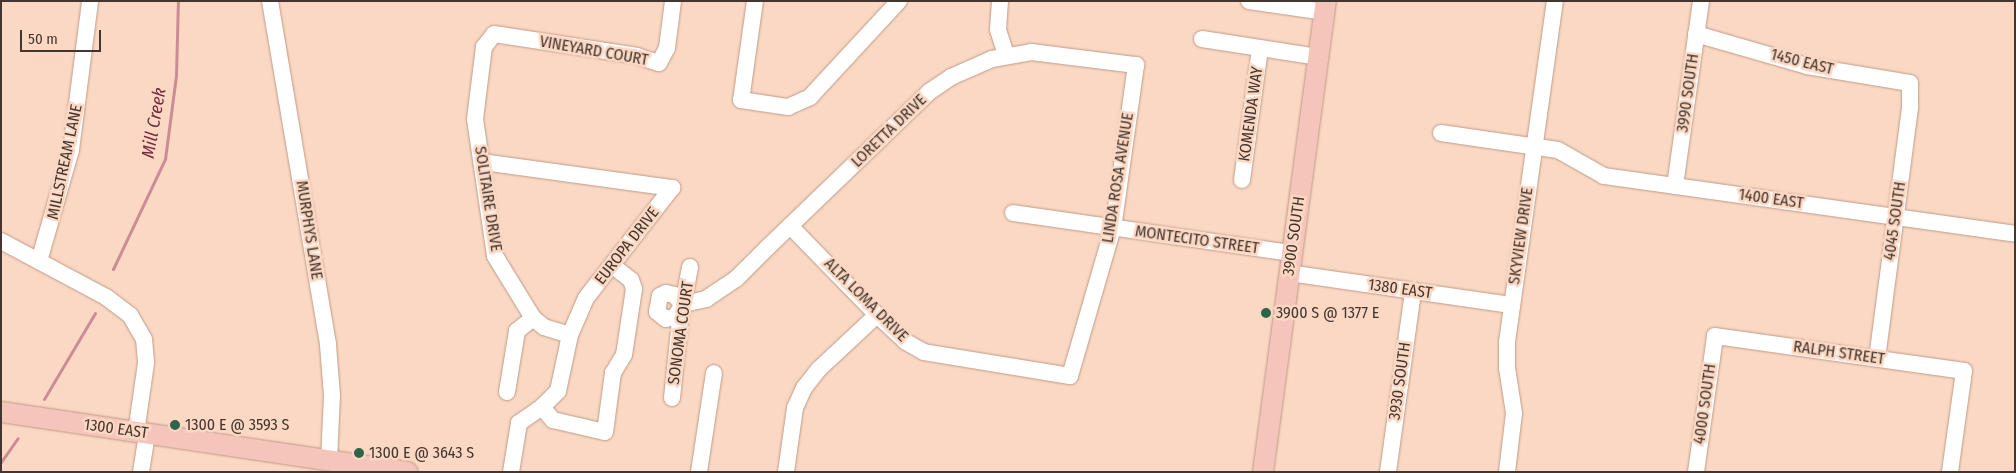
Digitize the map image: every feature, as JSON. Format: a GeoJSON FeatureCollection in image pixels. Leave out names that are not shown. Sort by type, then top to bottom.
{"type":"FeatureCollection","features":[{"type":"Feature","properties":{"kind":"main road","name":"3900 SOUTH"},"geometry":{"type":"LineString","coordinates":[[1263,472],[1326,7]]}},
{"type":"Feature","properties":{"kind":"main road","name":"1300 EAST"},"geometry":{"type":"LineString","coordinates":[[1,412],[408,472]]}},
{"type":"Feature","properties":{"kind":"street","name":"MILLSTREAM LANE"},"geometry":{"type":"LineString","coordinates":[[39,261],[71,150],[90,1]]}},
{"type":"Feature","properties":{"kind":"street","name":"MURPHYS LANE"},"geometry":{"type":"LineString","coordinates":[[270,1],[329,352],[332,396],[329,460]]}},
{"type":"Feature","properties":{"kind":"street","name":"VINEYARD COURT"},"geometry":{"type":"LineString","coordinates":[[494,34],[638,56],[659,63],[667,48],[674,1]]}},
{"type":"Feature","properties":{"kind":"street"},"geometry":{"type":"LineString","coordinates":[[755,1],[741,100],[788,107],[810,97],[899,1]]}},
{"type":"Feature","properties":{"kind":"street"},"geometry":{"type":"LineString","coordinates":[[1000,1],[998,30],[1006,55]]}},
{"type":"Feature","properties":{"kind":"street"},"geometry":{"type":"LineString","coordinates":[[1249,1],[1326,7]]}},
{"type":"Feature","properties":{"kind":"street","name":"SKYVIEW DRIVE"},"geometry":{"type":"LineString","coordinates":[[1507,472],[1514,413],[1506,354],[1555,1]]}},
{"type":"Feature","properties":{"kind":"street","name":"3990 SOUTH"},"geometry":{"type":"LineString","coordinates":[[1675,186],[1701,1]]}},
{"type":"Feature","properties":{"kind":"street","name":"SOLITAIRE DRIVE"},"geometry":{"type":"LineString","coordinates":[[494,34],[484,46],[476,104],[495,256],[533,318],[544,327],[570,335]]}},
{"type":"Feature","properties":{"kind":"street","name":"1450 EAST"},"geometry":{"type":"LineString","coordinates":[[1696,34],[1807,66],[1910,83]]}},
{"type":"Feature","properties":{"kind":"street"},"geometry":{"type":"LineString","coordinates":[[1202,39],[1318,57]]}},
{"type":"Feature","properties":{"kind":"street","name":"KOMENDA WAY"},"geometry":{"type":"LineString","coordinates":[[1242,180],[1260,48]]}},
{"type":"Feature","properties":{"kind":"street","name":"LORETTA DRIVE"},"geometry":{"type":"LineString","coordinates":[[683,304],[706,299],[722,290],[929,92],[971,66],[1006,55],[1056,54],[1136,65]]}},
{"type":"Feature","properties":{"kind":"street","name":"LINDA ROSA AVENUE"},"geometry":{"type":"LineString","coordinates":[[1070,376],[1113,228],[1136,65]]}},
{"type":"Feature","properties":{"kind":"street","name":"4045 SOUTH"},"geometry":{"type":"LineString","coordinates":[[1877,358],[1910,108],[1910,83]]}},
{"type":"Feature","properties":{"kind":"street","name":"1400 EAST"},"geometry":{"type":"LineString","coordinates":[[1441,133],[1534,144],[1558,150],[1604,176],[2015,234]]}},
{"type":"Feature","properties":{"kind":"street","name":"EUROPA DRIVE"},"geometry":{"type":"LineString","coordinates":[[482,162],[672,188],[586,298],[570,335],[560,386],[542,407],[519,423],[511,472]]}},
{"type":"Feature","properties":{"kind":"street","name":"MONTECITO STREET"},"geometry":{"type":"LineString","coordinates":[[1013,213],[1292,253]]}},
{"type":"Feature","properties":{"kind":"street","name":"ALTA LOMA DRIVE"},"geometry":{"type":"LineString","coordinates":[[790,226],[877,315],[906,342],[924,352],[1070,376]]}},
{"type":"Feature","properties":{"kind":"street"},"geometry":{"type":"LineString","coordinates":[[1,240],[106,297],[130,315],[144,339],[146,363],[141,433],[142,472]]}},
{"type":"Feature","properties":{"kind":"street"},"geometry":{"type":"LineString","coordinates":[[542,407],[552,420],[605,432],[613,373],[624,355],[634,289],[631,280],[612,265]]}},
{"type":"Feature","properties":{"kind":"street","name":"SONOMA COURT"},"geometry":{"type":"LineString","coordinates":[[672,398],[683,304],[690,267]]}},
{"type":"Feature","properties":{"kind":"street","name":"1380 EAST"},"geometry":{"type":"LineString","coordinates":[[1289,273],[1512,305]]}},
{"type":"Feature","properties":{"kind":"street","name":"3930 SOUTH"},"geometry":{"type":"LineString","coordinates":[[1388,472],[1413,291]]}},
{"type":"Feature","properties":{"kind":"street"},"geometry":{"type":"LineString","coordinates":[[786,472],[795,408],[804,388],[819,369],[877,315]]}},
{"type":"Feature","properties":{"kind":"street"},"geometry":{"type":"LineString","coordinates":[[507,392],[517,331],[533,318]]}},
{"type":"Feature","properties":{"kind":"street","name":"RALPH STREET"},"geometry":{"type":"LineString","coordinates":[[1715,336],[1964,371],[1950,472]]}},
{"type":"Feature","properties":{"kind":"street","name":"4000 SOUTH"},"geometry":{"type":"LineString","coordinates":[[1696,471],[1715,336]]}},
{"type":"Feature","properties":{"kind":"street"},"geometry":{"type":"LineString","coordinates":[[699,472],[714,373]]}},
{"type":"Feature","properties":{"kind":"street"},"geometry":{"type":"LineString","coordinates":[[1696,471],[1700,472]]}},
{"type":"Feature","properties":{"kind":"waterway","name":"Mill Creek"},"geometry":{"type":"LineString","coordinates":[[113,269],[165,159],[176,75],[178,1]]}},
{"type":"Feature","properties":{"kind":"waterway","name":"Mill Creek"},"geometry":{"type":"LineString","coordinates":[[44,399],[95,313]]}},
{"type":"Feature","properties":{"kind":"waterway","name":"Mill Creek"},"geometry":{"type":"LineString","coordinates":[[1,462],[18,438]]}},
{"type":"Feature","properties":{"kind":"place","name":"3900 S @ 1377 E"},"geometry":{"type":"Point","coordinates":[1266,313]}},
{"type":"Feature","properties":{"kind":"place","name":"1300 E @ 3593 S"},"geometry":{"type":"Point","coordinates":[175,425]}},
{"type":"Feature","properties":{"kind":"place","name":"1300 E @ 3643 S"},"geometry":{"type":"Point","coordinates":[359,453]}}]}
